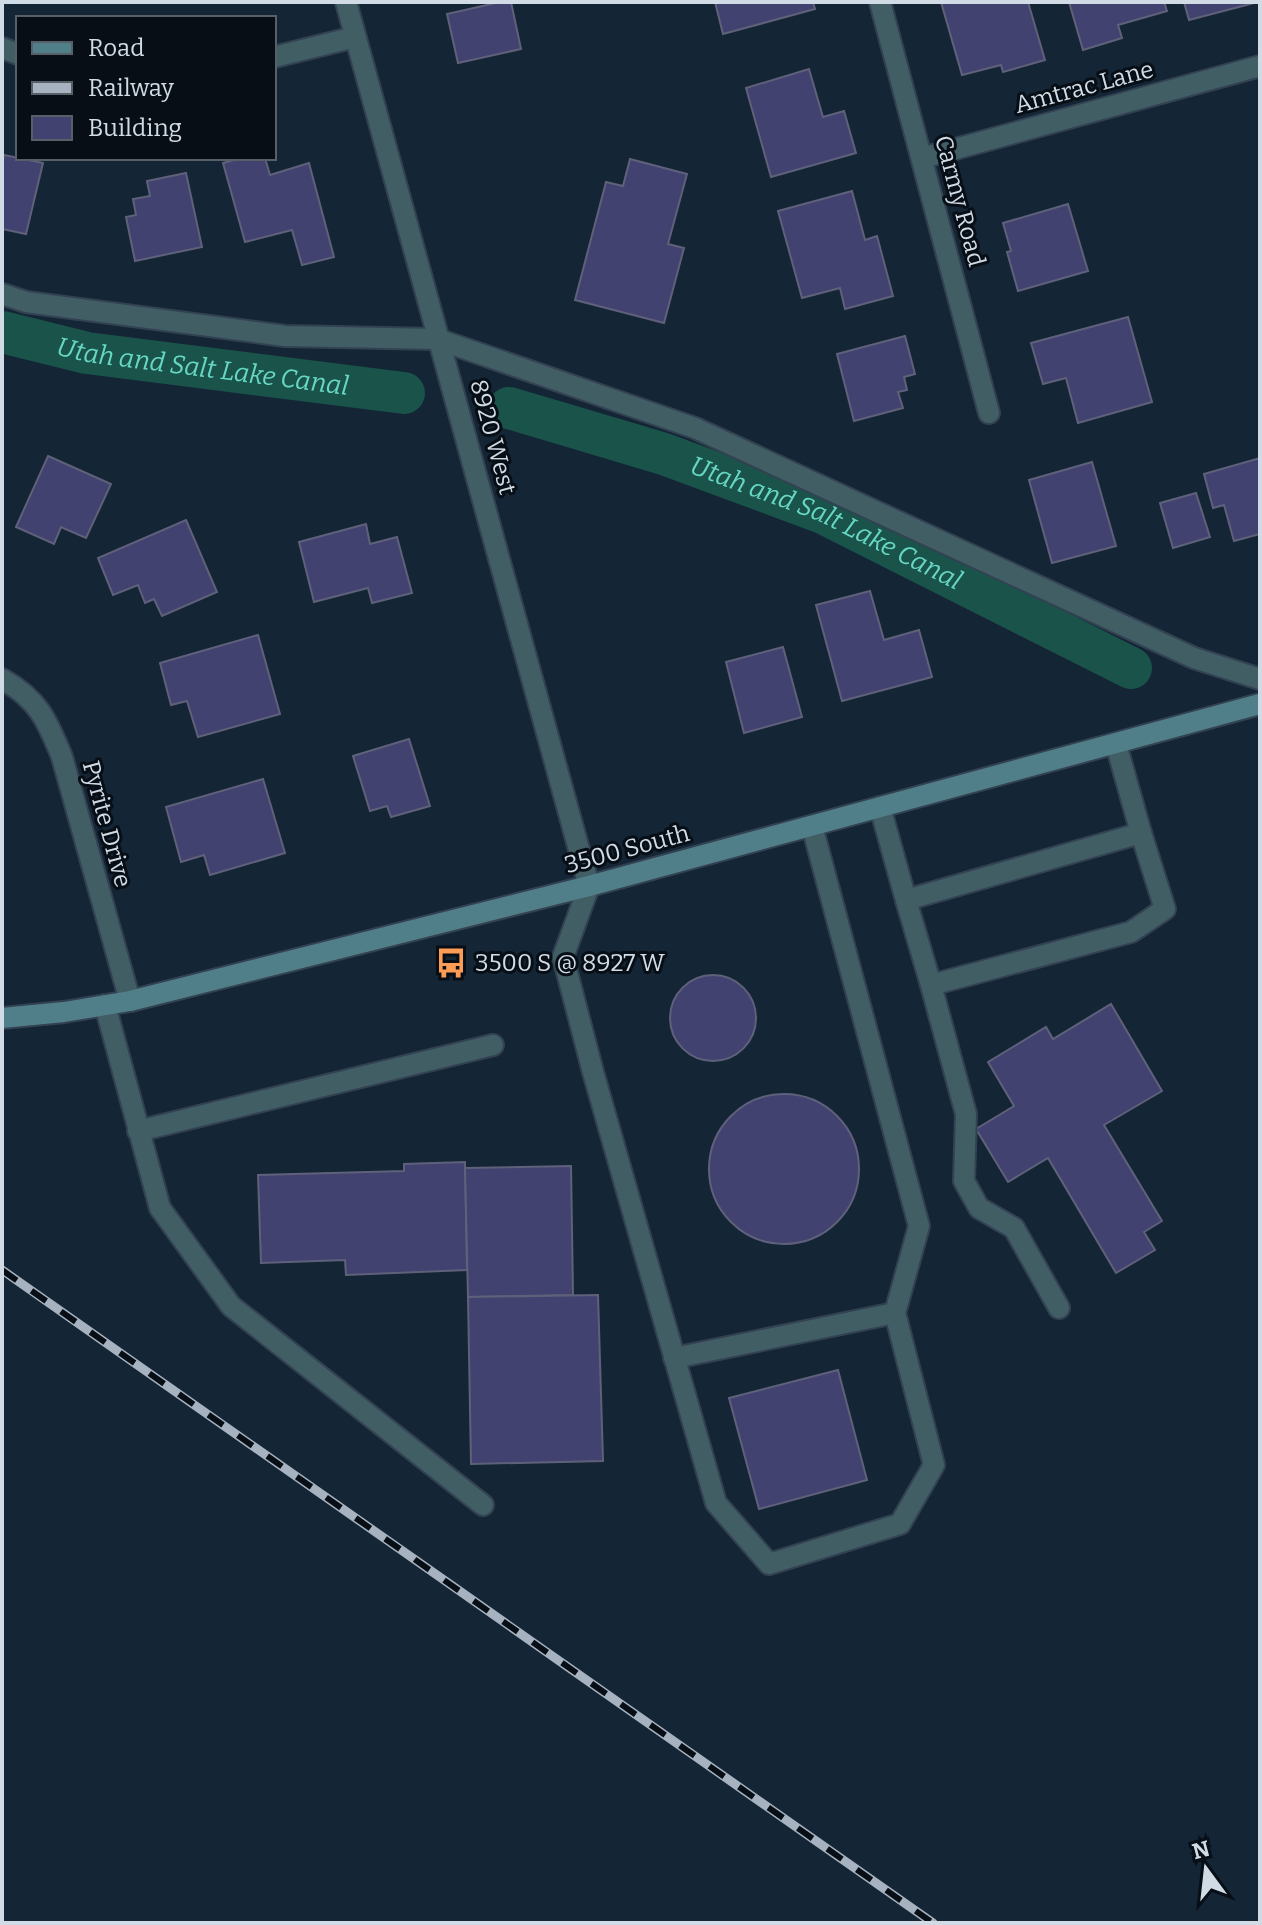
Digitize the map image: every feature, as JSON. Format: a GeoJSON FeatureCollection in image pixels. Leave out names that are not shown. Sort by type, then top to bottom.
{"type":"FeatureCollection","features":[{"type":"Feature","properties":{"kind":"street","name":"8920 West"},"geometry":{"type":"LineString","coordinates":[[346,2],[589,886]]}},
{"type":"Feature","properties":{"kind":"street","name":"Carmy Road"},"geometry":{"type":"LineString","coordinates":[[880,2],[989,413]]}},
{"type":"Feature","properties":{"kind":"street"},"geometry":{"type":"LineString","coordinates":[[276,57],[355,37]]}},
{"type":"Feature","properties":{"kind":"street","name":"Amtrac Lane"},"geometry":{"type":"LineString","coordinates":[[922,158],[1260,66]]}},
{"type":"Feature","properties":{"kind":"street"},"geometry":{"type":"LineString","coordinates":[[2,294],[26,302],[285,336],[437,339],[695,428],[1194,658],[1260,679]]}},
{"type":"Feature","properties":{"kind":"street","name":"Pyrite Drive"},"geometry":{"type":"LineString","coordinates":[[2,679],[34,702],[58,747],[130,1001]]}},
{"type":"Feature","properties":{"kind":"street","name":"3500 South"},"geometry":{"type":"LineString","coordinates":[[2,1018],[130,1001],[589,886],[1260,704]]}},
{"type":"Feature","properties":{"kind":"street"},"geometry":{"type":"LineString","coordinates":[[931,985],[1131,932],[1165,909],[1116,744]]}},
{"type":"Feature","properties":{"kind":"street"},"geometry":{"type":"LineString","coordinates":[[880,807],[966,1114],[964,1181],[979,1208],[1014,1228],[1059,1308]]}},
{"type":"Feature","properties":{"kind":"street"},"geometry":{"type":"LineString","coordinates":[[589,886],[563,957],[593,1072],[716,1503],[769,1564],[900,1524],[934,1465],[895,1313],[919,1226],[812,826]]}},
{"type":"Feature","properties":{"kind":"street"},"geometry":{"type":"LineString","coordinates":[[906,900],[1141,833]]}},
{"type":"Feature","properties":{"kind":"street"},"geometry":{"type":"LineString","coordinates":[[105,1005],[160,1208],[231,1306],[483,1505]]}},
{"type":"Feature","properties":{"kind":"street"},"geometry":{"type":"LineString","coordinates":[[138,1131],[493,1045]]}},
{"type":"Feature","properties":{"kind":"street"},"geometry":{"type":"LineString","coordinates":[[674,1358],[895,1313]]}},
{"type":"Feature","properties":{"kind":"building"},"geometry":{"type":"Polygon","coordinates":[[[511,2],[521,49],[458,63],[447,14],[511,2]]]}},
{"type":"Feature","properties":{"kind":"building"},"geometry":{"type":"Polygon","coordinates":[[[715,2],[813,2],[815,9],[723,34],[715,2]]]}},
{"type":"Feature","properties":{"kind":"building"},"geometry":{"type":"Polygon","coordinates":[[[941,2],[1028,2],[1045,60],[1003,72],[1001,65],[962,75],[941,2]]]}},
{"type":"Feature","properties":{"kind":"building"},"geometry":{"type":"Polygon","coordinates":[[[1069,2],[1164,2],[1167,11],[1118,25],[1122,38],[1083,50],[1069,2]]]}},
{"type":"Feature","properties":{"kind":"building"},"geometry":{"type":"Polygon","coordinates":[[[1184,2],[1258,2],[1189,20],[1184,2]]]}},
{"type":"Feature","properties":{"kind":"building"},"geometry":{"type":"Polygon","coordinates":[[[809,69],[823,117],[844,111],[856,153],[771,177],[746,88],[809,69]]]}},
{"type":"Feature","properties":{"kind":"building"},"geometry":{"type":"Polygon","coordinates":[[[4,155],[16,160],[43,163],[26,234],[2,229],[4,155]]]}},
{"type":"Feature","properties":{"kind":"building"},"geometry":{"type":"Polygon","coordinates":[[[630,159],[687,174],[668,244],[684,248],[664,323],[575,300],[606,182],[623,186],[630,159]]]}},
{"type":"Feature","properties":{"kind":"building"},"geometry":{"type":"Polygon","coordinates":[[[266,160],[270,175],[309,163],[334,257],[302,265],[292,230],[245,242],[223,163],[266,160]]]}},
{"type":"Feature","properties":{"kind":"building"},"geometry":{"type":"Polygon","coordinates":[[[186,173],[202,247],[135,261],[126,217],[136,215],[133,199],[150,196],[147,181],[186,173]]]}},
{"type":"Feature","properties":{"kind":"building"},"geometry":{"type":"Polygon","coordinates":[[[852,191],[865,240],[877,236],[893,296],[845,309],[840,288],[802,298],[778,211],[852,191]]]}},
{"type":"Feature","properties":{"kind":"building"},"geometry":{"type":"Polygon","coordinates":[[[1068,204],[1088,271],[1018,291],[1003,223],[1068,204]]]}},
{"type":"Feature","properties":{"kind":"building"},"geometry":{"type":"Polygon","coordinates":[[[1128,317],[1152,402],[1078,423],[1066,378],[1043,384],[1031,343],[1128,317]]]}},
{"type":"Feature","properties":{"kind":"building"},"geometry":{"type":"Polygon","coordinates":[[[905,336],[915,374],[904,377],[907,390],[898,392],[903,408],[854,421],[837,354],[905,336]]]}},
{"type":"Feature","properties":{"kind":"building"},"geometry":{"type":"Polygon","coordinates":[[[48,456],[111,484],[86,538],[61,527],[54,544],[16,527],[48,456]]]}},
{"type":"Feature","properties":{"kind":"building"},"geometry":{"type":"Polygon","coordinates":[[[1260,458],[1260,534],[1234,541],[1224,505],[1213,508],[1204,474],[1260,458]]]}},
{"type":"Feature","properties":{"kind":"building"},"geometry":{"type":"Polygon","coordinates":[[[1092,462],[1116,546],[1052,563],[1029,480],[1092,462]]]}},
{"type":"Feature","properties":{"kind":"building"},"geometry":{"type":"Polygon","coordinates":[[[1196,493],[1210,537],[1173,548],[1160,503],[1196,493]]]}},
{"type":"Feature","properties":{"kind":"building"},"geometry":{"type":"Polygon","coordinates":[[[186,520],[217,592],[162,616],[154,599],[145,603],[138,585],[113,595],[98,558],[186,520]]]}},
{"type":"Feature","properties":{"kind":"building"},"geometry":{"type":"Polygon","coordinates":[[[366,524],[370,544],[397,537],[412,593],[372,603],[368,588],[314,602],[299,542],[366,524]]]}},
{"type":"Feature","properties":{"kind":"building"},"geometry":{"type":"Polygon","coordinates":[[[870,591],[884,640],[919,630],[932,677],[842,701],[816,605],[870,591]]]}},
{"type":"Feature","properties":{"kind":"building"},"geometry":{"type":"Polygon","coordinates":[[[258,635],[280,714],[198,737],[187,701],[171,705],[160,663],[258,635]]]}},
{"type":"Feature","properties":{"kind":"building"},"geometry":{"type":"Polygon","coordinates":[[[783,647],[802,717],[744,733],[726,662],[783,647]]]}},
{"type":"Feature","properties":{"kind":"building"},"geometry":{"type":"Polygon","coordinates":[[[409,739],[430,806],[391,817],[387,806],[370,811],[353,756],[409,739]]]}},
{"type":"Feature","properties":{"kind":"building"},"geometry":{"type":"Polygon","coordinates":[[[263,779],[285,853],[210,875],[204,855],[181,862],[166,807],[263,779]]]}},
{"type":"Feature","properties":{"kind":"building"},"geometry":{"type":"Polygon","coordinates":[[[705,975],[721,975],[744,987],[753,1001],[756,1018],[753,1035],[744,1049],[721,1061],[705,1061],[689,1054],[677,1042],[670,1026],[670,1010],[677,994],[689,982],[705,975]]]}},
{"type":"Feature","properties":{"kind":"building"},"geometry":{"type":"Polygon","coordinates":[[[1111,1004],[1162,1091],[1104,1125],[1162,1221],[1144,1232],[1155,1250],[1116,1273],[1048,1158],[1008,1182],[976,1129],[1014,1106],[988,1062],[1046,1027],[1053,1039],[1111,1004]]]}},
{"type":"Feature","properties":{"kind":"building"},"geometry":{"type":"Polygon","coordinates":[[[784,1094],[813,1100],[837,1116],[853,1140],[859,1169],[853,1198],[837,1222],[813,1238],[784,1244],[755,1238],[731,1222],[715,1198],[709,1169],[715,1140],[731,1116],[755,1100],[784,1094]]]}},
{"type":"Feature","properties":{"kind":"building"},"geometry":{"type":"Polygon","coordinates":[[[465,1162],[467,1270],[346,1275],[345,1260],[261,1263],[258,1175],[404,1171],[404,1164],[465,1162]]]}},
{"type":"Feature","properties":{"kind":"building"},"geometry":{"type":"Polygon","coordinates":[[[571,1166],[573,1295],[468,1297],[465,1168],[571,1166]]]}},
{"type":"Feature","properties":{"kind":"building"},"geometry":{"type":"Polygon","coordinates":[[[598,1295],[603,1461],[471,1464],[468,1297],[598,1295]]]}},
{"type":"Feature","properties":{"kind":"building"},"geometry":{"type":"Polygon","coordinates":[[[838,1370],[867,1480],[759,1509],[729,1398],[838,1370]]]}},
{"type":"Feature","properties":{"kind":"waterway","name":"Utah and Salt Lake Canal"},"geometry":{"type":"LineString","coordinates":[[2,332],[87,353],[404,393]]}},
{"type":"Feature","properties":{"kind":"waterway","name":"Utah and Salt Lake Canal"},"geometry":{"type":"LineString","coordinates":[[509,408],[664,454],[823,513],[1131,668]]}},
{"type":"Feature","properties":{"kind":"railway"},"geometry":{"type":"LineString","coordinates":[[2,1270],[933,1923]]}},
{"type":"Feature","properties":{"kind":"place","name":"3500 S @ 8927 W"},"geometry":{"type":"Point","coordinates":[451,963]}}]}
